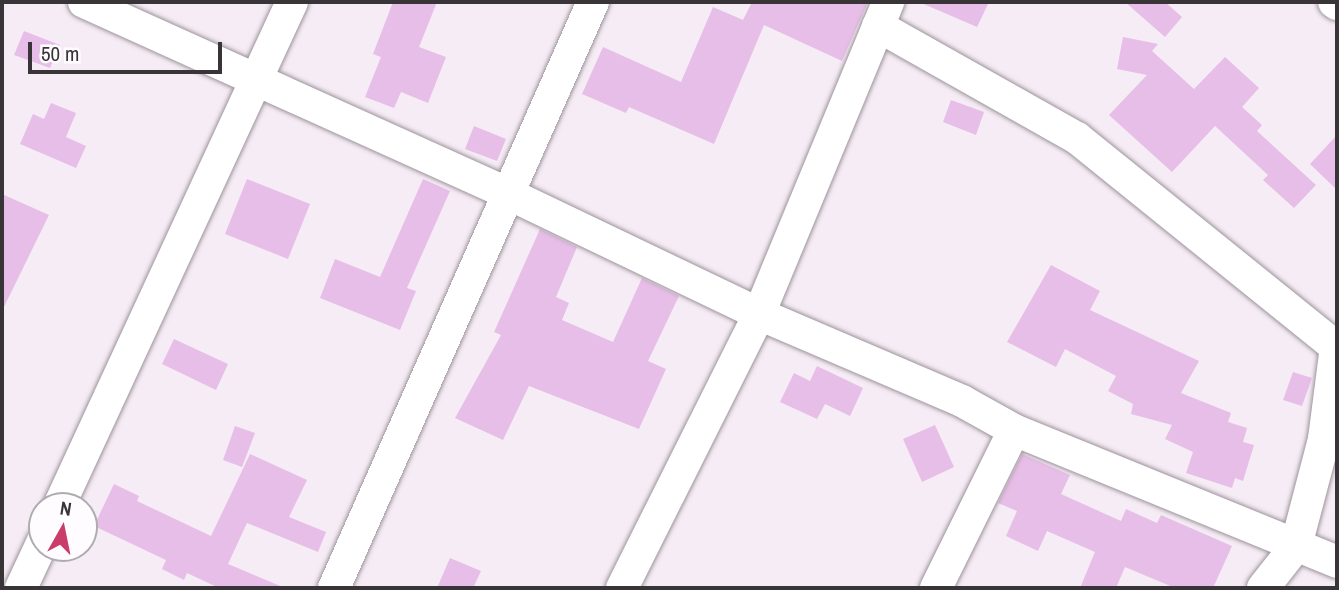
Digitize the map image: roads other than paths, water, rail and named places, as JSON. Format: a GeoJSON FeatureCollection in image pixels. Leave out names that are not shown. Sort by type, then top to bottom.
{"type":"FeatureCollection","features":[{"type":"Feature","properties":{"kind":"street"},"geometry":{"type":"LineString","coordinates":[[84,2],[511,195],[759,314],[962,401],[1014,430],[1337,562]]}},
{"type":"Feature","properties":{"kind":"street"},"geometry":{"type":"LineString","coordinates":[[66,492],[292,2]]}},
{"type":"Feature","properties":{"kind":"street"},"geometry":{"type":"LineString","coordinates":[[334,588],[511,195],[593,2]]}},
{"type":"Feature","properties":{"kind":"street"},"geometry":{"type":"LineString","coordinates":[[622,588],[759,314],[883,14],[1077,138],[1336,347],[1324,439],[1296,546],[1264,588]]}},
{"type":"Feature","properties":{"kind":"street"},"geometry":{"type":"LineString","coordinates":[[936,588],[1014,430]]}},
{"type":"Feature","properties":{"kind":"street"},"geometry":{"type":"LineString","coordinates":[[21,588],[33,562]]}}]}
